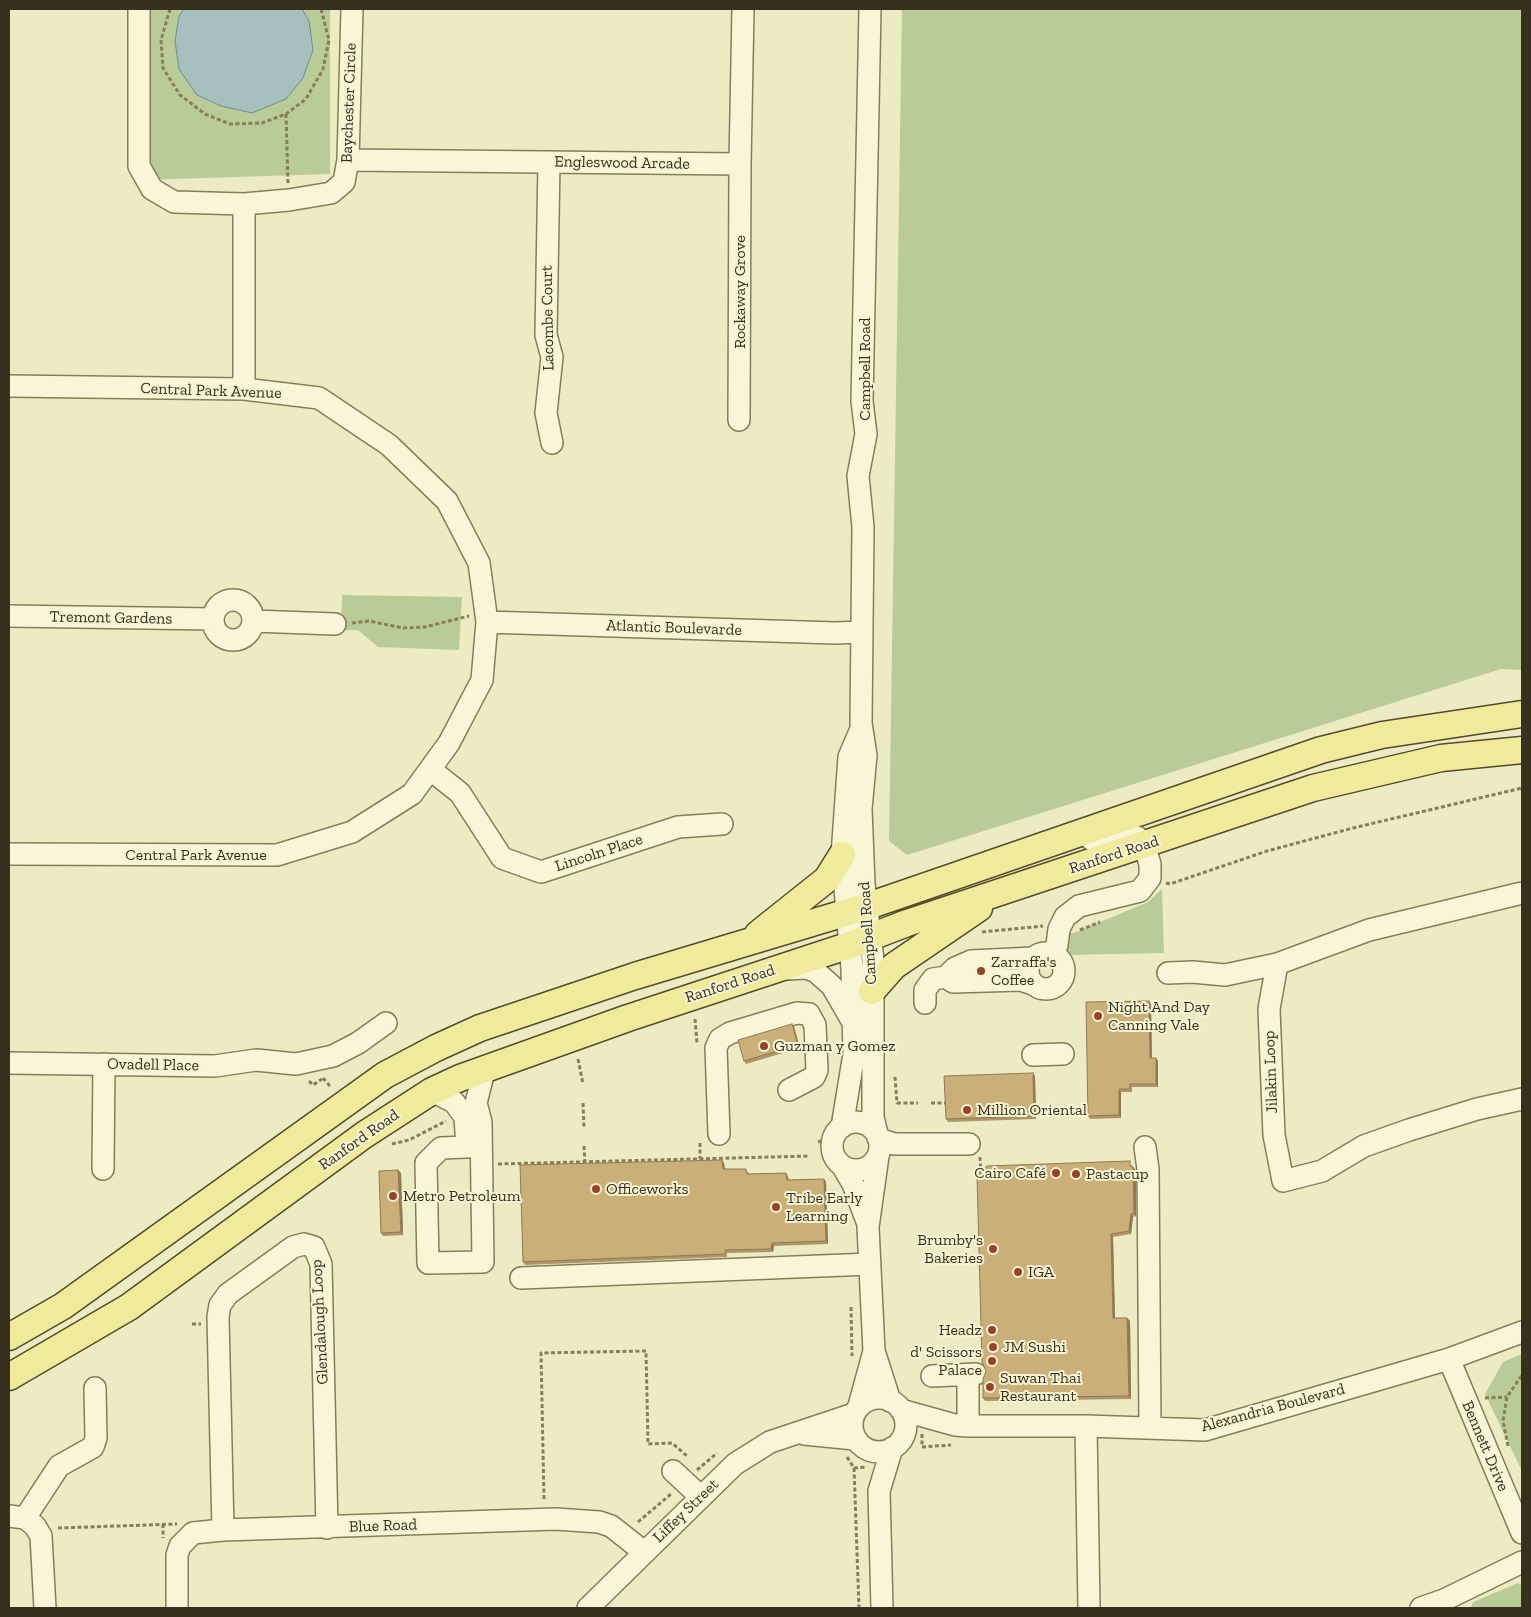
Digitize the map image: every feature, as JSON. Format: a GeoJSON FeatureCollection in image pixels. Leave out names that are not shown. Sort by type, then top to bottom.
{"type":"FeatureCollection","features":[{"type":"Feature","properties":{"kind":"main road","name":"Ranford Road"},"geometry":{"type":"LineString","coordinates":[[9,1337],[63,1306],[378,1080],[436,1048],[525,1012],[635,976],[744,945],[857,909],[1321,750],[1382,735],[1522,714]]}},
{"type":"Feature","properties":{"kind":"main road","name":"Ranford Road"},"geometry":{"type":"LineString","coordinates":[[9,1377],[129,1307],[364,1135],[432,1091],[485,1067],[861,942],[907,923],[1313,788],[1376,771],[1441,758],[1522,750]]}},
{"type":"Feature","properties":{"kind":"main road"},"geometry":{"type":"LineString","coordinates":[[744,945],[827,879],[842,855]]}},
{"type":"Feature","properties":{"kind":"main road"},"geometry":{"type":"LineString","coordinates":[[872,991],[894,966],[1005,891]]}},
{"type":"Feature","properties":{"kind":"street","name":"Baychester Circle"},"geometry":{"type":"LineString","coordinates":[[139,9],[139,166],[152,189],[174,202],[244,204],[289,200],[331,193],[344,182],[348,160],[352,9]]}},
{"type":"Feature","properties":{"kind":"street"},"geometry":{"type":"LineString","coordinates":[[740,164],[742,9]]}},
{"type":"Feature","properties":{"kind":"street","name":"Campbell Road"},"geometry":{"type":"LineString","coordinates":[[857,909],[864,884],[861,809],[866,755],[861,728],[863,527],[858,476],[866,434],[862,401],[870,9]]}},
{"type":"Feature","properties":{"kind":"street","name":"Engleswood Arcade"},"geometry":{"type":"LineString","coordinates":[[348,160],[740,164]]}},
{"type":"Feature","properties":{"kind":"street","name":"Lacombe Court"},"geometry":{"type":"LineString","coordinates":[[548,162],[546,335],[552,357],[546,414],[552,443]]}},
{"type":"Feature","properties":{"kind":"street","name":"Rockaway Grove"},"geometry":{"type":"LineString","coordinates":[[739,420],[740,164]]}},
{"type":"Feature","properties":{"kind":"street"},"geometry":{"type":"LineString","coordinates":[[244,204],[244,389]]}},
{"type":"Feature","properties":{"kind":"street","name":"Central Park Avenue"},"geometry":{"type":"LineString","coordinates":[[9,386],[244,389],[319,398],[389,445],[447,501],[479,563],[487,619],[482,680],[449,743],[412,794],[352,832],[277,856],[9,854]]}},
{"type":"Feature","properties":{"kind":"street","name":"Tremont Gardens"},"geometry":{"type":"LineString","coordinates":[[9,616],[213,619],[217,632],[223,637],[236,640],[248,633],[253,621],[335,624]]}},
{"type":"Feature","properties":{"kind":"street","name":"Atlantic Boulevarde"},"geometry":{"type":"LineString","coordinates":[[487,619],[835,633],[861,632]]}},
{"type":"Feature","properties":{"kind":"street","name":"Campbell Road"},"geometry":{"type":"LineString","coordinates":[[861,728],[849,758],[842,855],[857,909],[861,942],[872,991],[873,1117],[881,1147],[868,1227],[874,1351],[895,1405],[905,1424],[879,1491],[882,1608]]}},
{"type":"Feature","properties":{"kind":"street","name":"Lincoln Place"},"geometry":{"type":"LineString","coordinates":[[431,770],[460,793],[502,858],[541,872],[678,827],[722,824]]}},
{"type":"Feature","properties":{"kind":"street"},"geometry":{"type":"LineString","coordinates":[[1056,841],[1080,844],[1117,832],[1137,837],[1144,845],[1150,864],[1150,878],[1140,891],[1079,906],[1065,917],[1059,929],[1057,945],[1028,968],[1030,979],[1057,987]]}},
{"type":"Feature","properties":{"kind":"street"},"geometry":{"type":"LineString","coordinates":[[1168,973],[1193,972],[1225,975],[1277,964],[1369,930],[1522,893]]}},
{"type":"Feature","properties":{"kind":"street","name":"Campbell Road"},"geometry":{"type":"LineString","coordinates":[[842,1127],[854,1054],[854,1026],[861,942]]}},
{"type":"Feature","properties":{"kind":"street"},"geometry":{"type":"LineString","coordinates":[[925,1003],[925,990],[933,979],[946,977],[955,968],[971,961],[1043,956],[1064,966],[1057,987]]}},
{"type":"Feature","properties":{"kind":"street","name":"Jilakin Loop"},"geometry":{"type":"LineString","coordinates":[[1277,964],[1269,1009],[1274,1135],[1282,1181],[1322,1170],[1364,1146],[1409,1130],[1477,1109],[1522,1099]]}},
{"type":"Feature","properties":{"kind":"street","name":"Campbell Road"},"geometry":{"type":"LineString","coordinates":[[774,970],[806,968],[815,971],[838,993],[854,1026]]}},
{"type":"Feature","properties":{"kind":"street"},"geometry":{"type":"LineString","coordinates":[[946,977],[953,982],[1021,980],[1057,987]]}},
{"type":"Feature","properties":{"kind":"street"},"geometry":{"type":"LineString","coordinates":[[719,1134],[716,1048],[720,1039],[730,1033],[797,1014],[809,1014],[815,1025],[817,1070],[814,1077],[790,1090]]}},
{"type":"Feature","properties":{"kind":"street","name":"Ovadell Place"},"geometry":{"type":"LineString","coordinates":[[9,1062],[215,1066],[256,1060],[296,1064],[333,1056],[358,1043],[386,1023]]}},
{"type":"Feature","properties":{"kind":"street"},"geometry":{"type":"LineString","coordinates":[[1033,1055],[1063,1054]]}},
{"type":"Feature","properties":{"kind":"street"},"geometry":{"type":"LineString","coordinates":[[103,1169],[104,1064]]}},
{"type":"Feature","properties":{"kind":"street"},"geometry":{"type":"LineString","coordinates":[[432,1091],[454,1102],[465,1117],[467,1146],[440,1148],[426,1163],[428,1263],[483,1262],[481,1122],[476,1103],[485,1067]]}},
{"type":"Feature","properties":{"kind":"street"},"geometry":{"type":"LineString","coordinates":[[881,1147],[867,1125],[850,1123],[836,1133],[832,1147],[837,1161],[843,1167],[858,1170],[866,1168],[881,1147],[925,1140],[974,1150]]}},
{"type":"Feature","properties":{"kind":"street"},"geometry":{"type":"LineString","coordinates":[[1144,1147],[1148,1169],[1150,1428]]}},
{"type":"Feature","properties":{"kind":"street","name":"Campbell Road"},"geometry":{"type":"LineString","coordinates":[[843,1167],[853,1184],[868,1227]]}},
{"type":"Feature","properties":{"kind":"street","name":"Glendalough Loop"},"geometry":{"type":"LineString","coordinates":[[223,1530],[218,1317],[220,1305],[228,1294],[293,1247],[304,1244],[314,1247],[321,1264],[327,1528]]}},
{"type":"Feature","properties":{"kind":"street"},"geometry":{"type":"LineString","coordinates":[[521,1278],[870,1264]]}},
{"type":"Feature","properties":{"kind":"street","name":"Alexandria Boulevard"},"geometry":{"type":"LineString","coordinates":[[897,1443],[961,1426],[1086,1426],[1205,1430],[1449,1359],[1522,1332]]}},
{"type":"Feature","properties":{"kind":"street","name":"Campbell Road"},"geometry":{"type":"LineString","coordinates":[[874,1351],[852,1422],[858,1443],[861,1468],[879,1491]]}},
{"type":"Feature","properties":{"kind":"street","name":"Bennett Drive"},"geometry":{"type":"LineString","coordinates":[[1449,1359],[1522,1533]]}},
{"type":"Feature","properties":{"kind":"street"},"geometry":{"type":"LineString","coordinates":[[932,1376],[972,1374],[961,1426]]}},
{"type":"Feature","properties":{"kind":"street"},"geometry":{"type":"LineString","coordinates":[[45,1608],[41,1536],[34,1526],[17,1517],[59,1466],[93,1447],[96,1438],[95,1388]]}},
{"type":"Feature","properties":{"kind":"street"},"geometry":{"type":"LineString","coordinates":[[857,1410],[875,1398],[895,1405]]}},
{"type":"Feature","properties":{"kind":"street","name":"Alexandria Boulevard"},"geometry":{"type":"LineString","coordinates":[[895,1405],[961,1426]]}},
{"type":"Feature","properties":{"kind":"street","name":"Liffey Street"},"geometry":{"type":"LineString","coordinates":[[588,1608],[735,1464],[770,1442],[857,1410]]}},
{"type":"Feature","properties":{"kind":"street"},"geometry":{"type":"LineString","coordinates":[[1086,1426],[1088,1608]]}},
{"type":"Feature","properties":{"kind":"street","name":"Liffey Street"},"geometry":{"type":"LineString","coordinates":[[796,1433],[833,1437],[858,1443]]}},
{"type":"Feature","properties":{"kind":"street"},"geometry":{"type":"LineString","coordinates":[[858,1443],[878,1452],[897,1443]]}},
{"type":"Feature","properties":{"kind":"street"},"geometry":{"type":"LineString","coordinates":[[686,1473],[701,1497]]}},
{"type":"Feature","properties":{"kind":"street","name":"Blue Road"},"geometry":{"type":"LineString","coordinates":[[177,1608],[175,1564],[180,1546],[193,1533],[223,1530],[556,1519],[598,1522],[611,1526],[644,1552]]}},
{"type":"Feature","properties":{"kind":"street"},"geometry":{"type":"LineString","coordinates":[[1422,1608],[1446,1604],[1522,1562]]}},
{"type":"Feature","properties":{"kind":"path"},"geometry":{"type":"LineString","coordinates":[[170,9],[161,40],[163,68],[180,95],[205,114],[230,124],[262,123],[286,114],[306,99],[324,69],[329,40],[321,9]]}},
{"type":"Feature","properties":{"kind":"path"},"geometry":{"type":"LineString","coordinates":[[286,114],[289,200]]}},
{"type":"Feature","properties":{"kind":"path"},"geometry":{"type":"LineString","coordinates":[[335,624],[370,621],[404,628],[426,628],[464,617],[487,619]]}},
{"type":"Feature","properties":{"kind":"path"},"geometry":{"type":"LineString","coordinates":[[1163,883],[1170,884],[1267,851],[1343,830],[1522,788]]}},
{"type":"Feature","properties":{"kind":"path"},"geometry":{"type":"LineString","coordinates":[[974,933],[1037,925],[1076,932],[1104,920]]}},
{"type":"Feature","properties":{"kind":"path"},"geometry":{"type":"LineString","coordinates":[[577,1058],[583,1084]]}},
{"type":"Feature","properties":{"kind":"path"},"geometry":{"type":"LineString","coordinates":[[895,1077],[896,1103],[918,1103]]}},
{"type":"Feature","properties":{"kind":"path"},"geometry":{"type":"LineString","coordinates":[[323,1078],[330,1086]]}},
{"type":"Feature","properties":{"kind":"path"},"geometry":{"type":"LineString","coordinates":[[584,1103],[584,1128]]}},
{"type":"Feature","properties":{"kind":"path"},"geometry":{"type":"LineString","coordinates":[[700,1143],[700,1159]]}},
{"type":"Feature","properties":{"kind":"path"},"geometry":{"type":"LineString","coordinates":[[584,1146],[585,1162]]}},
{"type":"Feature","properties":{"kind":"path"},"geometry":{"type":"LineString","coordinates":[[974,1150],[982,1185]]}},
{"type":"Feature","properties":{"kind":"path"},"geometry":{"type":"LineString","coordinates":[[482,1165],[810,1156]]}},
{"type":"Feature","properties":{"kind":"path"},"geometry":{"type":"LineString","coordinates":[[851,1306],[852,1364]]}},
{"type":"Feature","properties":{"kind":"path"},"geometry":{"type":"LineString","coordinates":[[544,1498],[541,1354],[646,1351],[648,1444],[672,1443],[686,1473]]}},
{"type":"Feature","properties":{"kind":"path"},"geometry":{"type":"LineString","coordinates":[[1510,1456],[1503,1421],[1507,1397],[1522,1375]]}},
{"type":"Feature","properties":{"kind":"path"},"geometry":{"type":"LineString","coordinates":[[833,1437],[832,1452],[848,1457],[861,1468],[858,1608]]}},
{"type":"Feature","properties":{"kind":"path"},"geometry":{"type":"LineString","coordinates":[[631,1519],[639,1522],[686,1473],[720,1451]]}},
{"type":"Feature","properties":{"kind":"path"},"geometry":{"type":"LineString","coordinates":[[54,1525],[58,1528],[181,1524]]}},
{"type":"Feature","properties":{"kind":"green space"},"geometry":{"type":"Polygon","coordinates":[[[144,9],[330,9],[330,174],[142,180],[144,9]]]}},
{"type":"Feature","properties":{"kind":"green space"},"geometry":{"type":"Polygon","coordinates":[[[902,9],[1522,9],[1522,670],[1501,669],[907,855],[889,841],[902,9]]]}},
{"type":"Feature","properties":{"kind":"green space"},"geometry":{"type":"Polygon","coordinates":[[[342,595],[462,597],[459,650],[378,647],[358,630],[341,630],[342,595]]]}},
{"type":"Feature","properties":{"kind":"green space"},"geometry":{"type":"Polygon","coordinates":[[[1162,889],[1164,953],[1066,955],[1064,933],[1074,933],[1148,902],[1162,889]]]}},
{"type":"Feature","properties":{"kind":"green space"},"geometry":{"type":"Polygon","coordinates":[[[1522,1354],[1522,1471],[1485,1394],[1503,1362],[1522,1354]]]}},
{"type":"Feature","properties":{"kind":"green space"},"geometry":{"type":"Polygon","coordinates":[[[1518,1583],[1522,1585],[1522,1608],[1471,1608],[1473,1602],[1518,1583]]]}},
{"type":"Feature","properties":{"kind":"water"},"geometry":{"type":"Polygon","coordinates":[[[184,9],[302,9],[309,21],[313,50],[303,78],[286,99],[252,113],[221,106],[197,95],[179,69],[175,41],[179,16],[184,9]]]}},
{"type":"Feature","properties":{"kind":"building"},"geometry":{"type":"Polygon","coordinates":[[[1149,1001],[1150,1058],[1156,1058],[1156,1084],[1130,1084],[1130,1089],[1119,1089],[1119,1115],[1088,1116],[1086,1002],[1149,1001]]]}},
{"type":"Feature","properties":{"kind":"building"},"geometry":{"type":"Polygon","coordinates":[[[792,1024],[798,1045],[744,1061],[738,1040],[792,1024]]]}},
{"type":"Feature","properties":{"kind":"building"},"geometry":{"type":"Polygon","coordinates":[[[1033,1073],[1034,1116],[946,1119],[944,1076],[1033,1073]]]}},
{"type":"Feature","properties":{"kind":"building"},"geometry":{"type":"Polygon","coordinates":[[[722,1160],[723,1169],[746,1169],[747,1174],[786,1173],[787,1180],[824,1179],[826,1241],[772,1243],[771,1249],[725,1250],[725,1254],[523,1262],[520,1165],[722,1160]]]}},
{"type":"Feature","properties":{"kind":"building"},"geometry":{"type":"Polygon","coordinates":[[[1130,1161],[1130,1166],[1133,1167],[1134,1213],[1131,1214],[1129,1231],[1111,1234],[1113,1318],[1127,1318],[1129,1396],[983,1398],[983,1379],[986,1371],[982,1362],[977,1177],[987,1166],[1130,1161]]]}},
{"type":"Feature","properties":{"kind":"building"},"geometry":{"type":"Polygon","coordinates":[[[398,1170],[401,1232],[381,1233],[379,1171],[398,1170]]]}},
{"type":"Feature","properties":{"kind":"place","name":"Zarraffa's Coffee"},"geometry":{"type":"Point","coordinates":[981,971]}},
{"type":"Feature","properties":{"kind":"place","name":"Night And Day Canning Vale"},"geometry":{"type":"Point","coordinates":[1098,1016]}},
{"type":"Feature","properties":{"kind":"place","name":"Guzman y Gomez"},"geometry":{"type":"Point","coordinates":[764,1046]}},
{"type":"Feature","properties":{"kind":"place","name":"Million Oriental"},"geometry":{"type":"Point","coordinates":[967,1110]}},
{"type":"Feature","properties":{"kind":"place","name":"Cairo Café"},"geometry":{"type":"Point","coordinates":[1056,1173]}},
{"type":"Feature","properties":{"kind":"place","name":"Pastacup"},"geometry":{"type":"Point","coordinates":[1076,1174]}},
{"type":"Feature","properties":{"kind":"place","name":"Officeworks"},"geometry":{"type":"Point","coordinates":[596,1189]}},
{"type":"Feature","properties":{"kind":"place","name":"Metro Petroleum"},"geometry":{"type":"Point","coordinates":[393,1196]}},
{"type":"Feature","properties":{"kind":"place","name":"Tribe Early Learning"},"geometry":{"type":"Point","coordinates":[776,1207]}},
{"type":"Feature","properties":{"kind":"place","name":"Brumby's Bakeries"},"geometry":{"type":"Point","coordinates":[993,1249]}},
{"type":"Feature","properties":{"kind":"place","name":"IGA"},"geometry":{"type":"Point","coordinates":[1018,1272]}},
{"type":"Feature","properties":{"kind":"place","name":"Headz"},"geometry":{"type":"Point","coordinates":[992,1330]}},
{"type":"Feature","properties":{"kind":"place","name":"JM Sushi"},"geometry":{"type":"Point","coordinates":[993,1347]}},
{"type":"Feature","properties":{"kind":"place","name":"d' Scissors Palace"},"geometry":{"type":"Point","coordinates":[992,1361]}},
{"type":"Feature","properties":{"kind":"place","name":"Suwan Thai Restaurant"},"geometry":{"type":"Point","coordinates":[990,1387]}}]}
